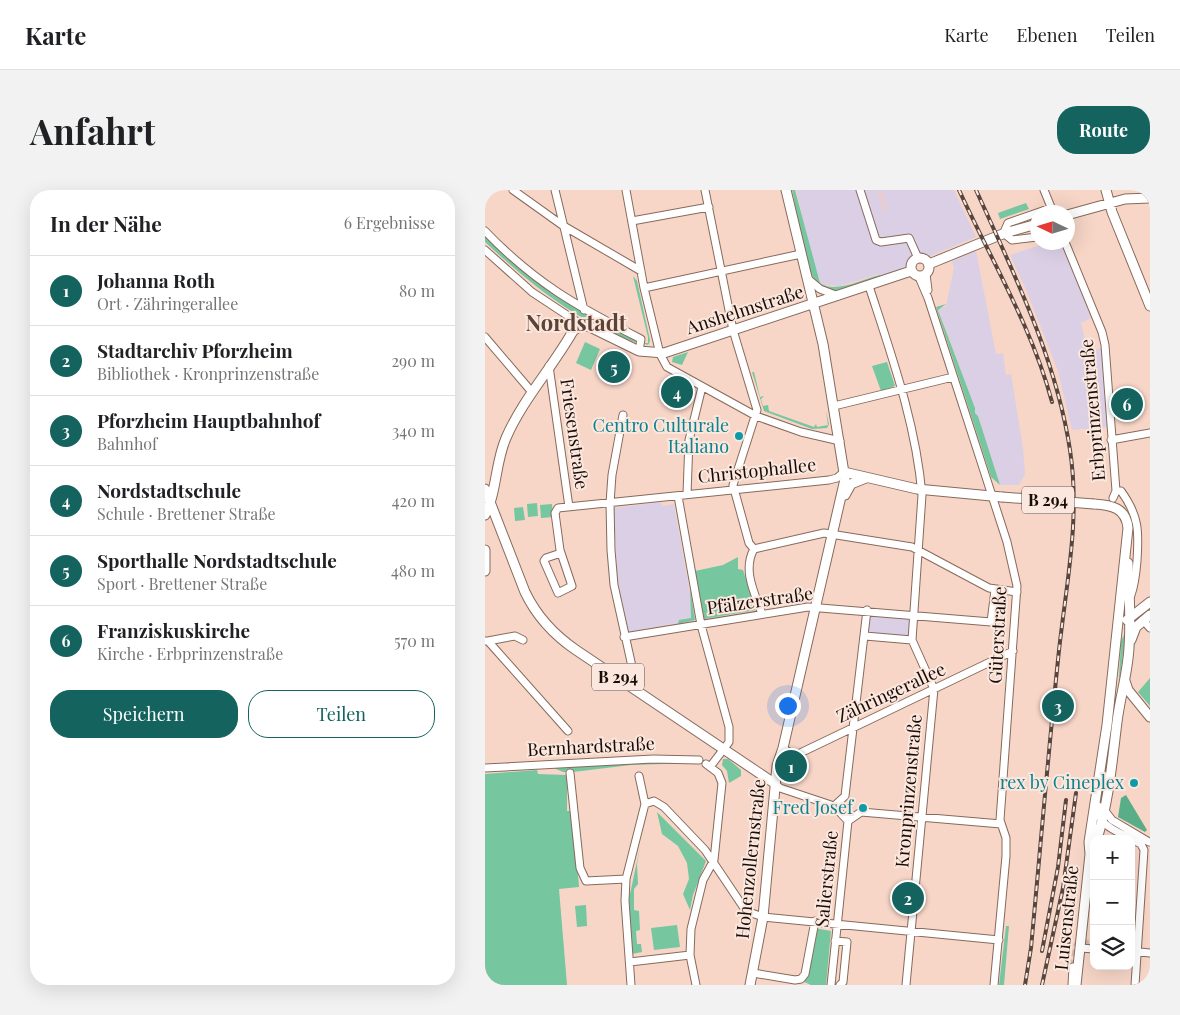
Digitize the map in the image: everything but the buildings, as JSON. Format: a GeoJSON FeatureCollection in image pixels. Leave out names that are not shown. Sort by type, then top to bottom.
{"type":"FeatureCollection","features":[{"type":"Feature","properties":{"kind":"main road","name":"Hohenzollernstraße"},"geometry":{"type":"LineString","coordinates":[[750,985],[763,917],[774,783],[786,749],[815,607],[841,504],[844,472],[834,406],[814,305],[786,190]]}},
{"type":"Feature","properties":{"kind":"main road"},"geometry":{"type":"LineString","coordinates":[[1107,190],[1109,204],[1150,306]]}},
{"type":"Feature","properties":{"kind":"main road"},"geometry":{"type":"LineString","coordinates":[[1075,213],[1133,198],[1150,198]]}},
{"type":"Feature","properties":{"kind":"main road"},"geometry":{"type":"LineString","coordinates":[[929,264],[925,259],[918,258],[912,262],[918,274],[929,264],[1005,233],[1030,226]]}},
{"type":"Feature","properties":{"kind":"main road","name":"Anshelmstraße"},"geometry":{"type":"LineString","coordinates":[[660,354],[869,286],[918,274]]}},
{"type":"Feature","properties":{"kind":"main road"},"geometry":{"type":"LineString","coordinates":[[485,515],[491,504],[501,450],[517,414],[573,331],[582,325],[590,327],[639,351],[660,354]]}},
{"type":"Feature","properties":{"kind":"main road","name":"B 294"},"geometry":{"type":"LineString","coordinates":[[844,472],[921,489],[1108,505],[1121,510],[1128,528],[1117,632]]}},
{"type":"Feature","properties":{"kind":"main road","name":"Hohenzollernstraße"},"geometry":{"type":"LineString","coordinates":[[841,504],[850,486],[868,477]]}},
{"type":"Feature","properties":{"kind":"main road","name":"B 294"},"geometry":{"type":"LineString","coordinates":[[485,489],[525,592],[542,619],[569,645],[774,783]]}},
{"type":"Feature","properties":{"kind":"main road"},"geometry":{"type":"LineString","coordinates":[[485,550],[485,571]]}},
{"type":"Feature","properties":{"kind":"main road","name":"B 294"},"geometry":{"type":"LineString","coordinates":[[1126,553],[1130,600],[1129,648]]}},
{"type":"Feature","properties":{"kind":"main road"},"geometry":{"type":"LineString","coordinates":[[1120,597],[1125,596],[1135,608],[1147,604]]}},
{"type":"Feature","properties":{"kind":"main road"},"geometry":{"type":"LineString","coordinates":[[1117,632],[1147,604]]}},
{"type":"Feature","properties":{"kind":"main road"},"geometry":{"type":"LineString","coordinates":[[1099,835],[1107,821],[1105,812],[1121,691],[1125,680],[1129,648],[1135,629],[1147,617]]}},
{"type":"Feature","properties":{"kind":"main road","name":"Luisenstraße"},"geometry":{"type":"LineString","coordinates":[[1090,835],[1117,632]]}},
{"type":"Feature","properties":{"kind":"main road"},"geometry":{"type":"LineString","coordinates":[[1112,679],[1121,691],[1142,708]]}},
{"type":"Feature","properties":{"kind":"main road"},"geometry":{"type":"LineString","coordinates":[[1125,680],[1127,688],[1150,717]]}},
{"type":"Feature","properties":{"kind":"main road","name":"Luisenstraße"},"geometry":{"type":"LineString","coordinates":[[1076,985],[1090,866]]}},
{"type":"Feature","properties":{"kind":"street"},"geometry":{"type":"LineString","coordinates":[[513,190],[562,226],[641,271]]}},
{"type":"Feature","properties":{"kind":"street"},"geometry":{"type":"LineString","coordinates":[[555,190],[562,226],[584,310]]}},
{"type":"Feature","properties":{"kind":"street"},"geometry":{"type":"LineString","coordinates":[[626,190],[644,288],[660,354],[669,368],[756,416],[801,432],[839,441]]}},
{"type":"Feature","properties":{"kind":"street"},"geometry":{"type":"LineString","coordinates":[[705,190],[733,330],[756,408],[756,416],[734,478],[733,490],[750,546],[754,549]]}},
{"type":"Feature","properties":{"kind":"street"},"geometry":{"type":"LineString","coordinates":[[860,190],[876,240],[884,242],[903,237],[909,238],[918,258]]}},
{"type":"Feature","properties":{"kind":"street"},"geometry":{"type":"LineString","coordinates":[[1045,190],[1050,205]]}},
{"type":"Feature","properties":{"kind":"street"},"geometry":{"type":"LineString","coordinates":[[632,221],[709,207]]}},
{"type":"Feature","properties":{"kind":"street"},"geometry":{"type":"LineString","coordinates":[[1030,217],[1009,223],[1005,233],[1014,240],[1030,238]]}},
{"type":"Feature","properties":{"kind":"street"},"geometry":{"type":"LineString","coordinates":[[485,231],[541,282],[584,310],[641,339],[639,351]]}},
{"type":"Feature","properties":{"kind":"street"},"geometry":{"type":"LineString","coordinates":[[485,250],[532,292],[582,325]]}},
{"type":"Feature","properties":{"kind":"street","name":"Erbprinzenstraße"},"geometry":{"type":"LineString","coordinates":[[1068,250],[1104,338],[1114,494],[1121,491],[1138,526],[1135,581],[1130,600]]}},
{"type":"Feature","properties":{"kind":"street"},"geometry":{"type":"LineString","coordinates":[[644,288],[801,254]]}},
{"type":"Feature","properties":{"kind":"street","name":"Güterstraße"},"geometry":{"type":"LineString","coordinates":[[918,274],[928,298],[992,496],[1013,564],[1017,592],[1001,824],[1006,835],[1007,845],[994,985]]}},
{"type":"Feature","properties":{"kind":"street","name":"Anshelmstraße"},"geometry":{"type":"LineString","coordinates":[[808,279],[826,292],[838,296]]}},
{"type":"Feature","properties":{"kind":"street"},"geometry":{"type":"LineString","coordinates":[[869,286],[903,390],[921,489],[912,640],[934,689]]}},
{"type":"Feature","properties":{"kind":"street"},"geometry":{"type":"LineString","coordinates":[[485,337],[531,391]]}},
{"type":"Feature","properties":{"kind":"street","name":"Friesenstraße"},"geometry":{"type":"LineString","coordinates":[[549,365],[569,507]]}},
{"type":"Feature","properties":{"kind":"street"},"geometry":{"type":"LineString","coordinates":[[834,406],[953,377]]}},
{"type":"Feature","properties":{"kind":"street"},"geometry":{"type":"LineString","coordinates":[[687,494],[689,440],[702,387]]}},
{"type":"Feature","properties":{"kind":"street"},"geometry":{"type":"LineString","coordinates":[[623,415],[614,459],[610,503],[613,574],[624,637],[633,671],[628,684]]}},
{"type":"Feature","properties":{"kind":"street"},"geometry":{"type":"LineString","coordinates":[[1111,440],[1150,433]]}},
{"type":"Feature","properties":{"kind":"street","name":"Christophallee"},"geometry":{"type":"LineString","coordinates":[[569,507],[829,480],[837,478],[844,472]]}},
{"type":"Feature","properties":{"kind":"street"},"geometry":{"type":"LineString","coordinates":[[677,496],[701,625],[728,724],[729,739],[724,748],[705,764],[718,773],[722,783],[714,860],[709,865],[697,899],[691,929],[690,955],[696,985]]}},
{"type":"Feature","properties":{"kind":"street"},"geometry":{"type":"LineString","coordinates":[[561,553],[544,561],[558,593],[572,586],[561,553],[555,512],[558,508],[569,507]]}},
{"type":"Feature","properties":{"kind":"street"},"geometry":{"type":"LineString","coordinates":[[754,549],[822,534],[917,548],[981,585],[995,590],[1017,592]]}},
{"type":"Feature","properties":{"kind":"street"},"geometry":{"type":"LineString","coordinates":[[754,549],[749,559],[749,570],[762,614]]}},
{"type":"Feature","properties":{"kind":"street","name":"Güterstraße"},"geometry":{"type":"LineString","coordinates":[[991,622],[995,590]]}},
{"type":"Feature","properties":{"kind":"street","name":"Pfälzerstraße"},"geometry":{"type":"LineString","coordinates":[[624,637],[815,607],[991,622]]}},
{"type":"Feature","properties":{"kind":"street","name":"Salierstraße"},"geometry":{"type":"LineString","coordinates":[[834,806],[845,796],[867,610]]}},
{"type":"Feature","properties":{"kind":"street"},"geometry":{"type":"LineString","coordinates":[[1147,617],[1150,628]]}},
{"type":"Feature","properties":{"kind":"street"},"geometry":{"type":"LineString","coordinates":[[486,641],[515,636],[523,640]]}},
{"type":"Feature","properties":{"kind":"street"},"geometry":{"type":"LineString","coordinates":[[865,636],[912,640]]}},
{"type":"Feature","properties":{"kind":"street"},"geometry":{"type":"LineString","coordinates":[[486,641],[569,731]]}},
{"type":"Feature","properties":{"kind":"street","name":"Zähringerallee"},"geometry":{"type":"LineString","coordinates":[[786,749],[794,756],[1013,651]]}},
{"type":"Feature","properties":{"kind":"street","name":"Kronprinzenstraße"},"geometry":{"type":"LineString","coordinates":[[906,985],[934,689]]}},
{"type":"Feature","properties":{"kind":"street","name":"Bernhardstraße"},"geometry":{"type":"LineString","coordinates":[[485,768],[691,758],[705,764]]}},
{"type":"Feature","properties":{"kind":"street"},"geometry":{"type":"LineString","coordinates":[[570,773],[580,868],[586,881],[626,880]]}},
{"type":"Feature","properties":{"kind":"street"},"geometry":{"type":"LineString","coordinates":[[631,985],[625,901],[626,880],[645,804],[639,776]]}},
{"type":"Feature","properties":{"kind":"street"},"geometry":{"type":"LineString","coordinates":[[774,783],[780,788],[834,806],[848,821],[861,812],[1001,824]]}},
{"type":"Feature","properties":{"kind":"street"},"geometry":{"type":"LineString","coordinates":[[643,790],[654,801],[664,807],[714,860],[746,910],[763,917],[999,940]]}},
{"type":"Feature","properties":{"kind":"street"},"geometry":{"type":"LineString","coordinates":[[1097,793],[1098,814],[1126,835]]}},
{"type":"Feature","properties":{"kind":"street"},"geometry":{"type":"LineString","coordinates":[[645,804],[654,801]]}},
{"type":"Feature","properties":{"kind":"street","name":"Salierstraße"},"geometry":{"type":"LineString","coordinates":[[831,985],[848,821]]}},
{"type":"Feature","properties":{"kind":"street"},"geometry":{"type":"LineString","coordinates":[[1107,821],[1149,842]]}},
{"type":"Feature","properties":{"kind":"street"},"geometry":{"type":"LineString","coordinates":[[1135,841],[1143,846],[1144,854],[1135,952],[1150,953]]}},
{"type":"Feature","properties":{"kind":"street","name":"Salierstraße"},"geometry":{"type":"LineString","coordinates":[[753,974],[795,980],[801,979],[804,976],[815,921]]}},
{"type":"Feature","properties":{"kind":"street","name":"Salierstraße"},"geometry":{"type":"LineString","coordinates":[[835,941],[847,942],[843,982],[840,985]]}},
{"type":"Feature","properties":{"kind":"street"},"geometry":{"type":"LineString","coordinates":[[1080,948],[1090,946]]}},
{"type":"Feature","properties":{"kind":"street"},"geometry":{"type":"LineString","coordinates":[[630,962],[690,955]]}},
{"type":"Feature","properties":{"kind":"street"},"geometry":{"type":"LineString","coordinates":[[1072,985],[1073,967]]}},
{"type":"Feature","properties":{"kind":"street"},"geometry":{"type":"LineString","coordinates":[[1135,970],[1135,985]]}},
{"type":"Feature","properties":{"kind":"shaded area"},"geometry":{"type":"Polygon","coordinates":[[[796,190],[954,190],[976,237],[880,277],[879,274],[840,286],[824,285],[820,282],[811,254],[796,190]]]}},
{"type":"Feature","properties":{"kind":"shaded area"},"geometry":{"type":"Polygon","coordinates":[[[882,190],[888,212],[884,213],[877,192],[882,190]]]}},
{"type":"Feature","properties":{"kind":"shaded area"},"geometry":{"type":"Polygon","coordinates":[[[1030,248],[1030,250],[1065,250],[1091,318],[1081,323],[1088,352],[1101,348],[1107,427],[1072,430],[1058,371],[1027,292],[1010,255],[1030,248]]]}},
{"type":"Feature","properties":{"kind":"shaded area"},"geometry":{"type":"Polygon","coordinates":[[[976,251],[996,354],[1003,353],[1006,375],[1011,374],[1023,448],[1025,474],[1019,485],[1000,485],[978,416],[975,414],[975,408],[938,309],[946,306],[954,268],[952,261],[976,251]]]}},
{"type":"Feature","properties":{"kind":"shaded area"},"geometry":{"type":"Polygon","coordinates":[[[660,502],[663,506],[674,504],[695,620],[627,632],[617,574],[614,508],[660,502]]]}},
{"type":"Feature","properties":{"kind":"shaded area"},"geometry":{"type":"Polygon","coordinates":[[[869,613],[910,616],[908,638],[867,635],[869,613]]]}},
{"type":"Feature","properties":{"kind":"green space"},"geometry":{"type":"Polygon","coordinates":[[[792,190],[795,190],[820,283],[833,287],[849,285],[880,276],[838,290],[832,290],[819,284],[813,277],[805,257],[792,190]]]}},
{"type":"Feature","properties":{"kind":"green space"},"geometry":{"type":"Polygon","coordinates":[[[1026,203],[1029,209],[1000,219],[998,213],[1026,203]]]}},
{"type":"Feature","properties":{"kind":"green space"},"geometry":{"type":"Polygon","coordinates":[[[485,233],[546,289],[606,325],[638,339],[637,343],[595,325],[556,301],[519,273],[485,242],[485,233]]]}},
{"type":"Feature","properties":{"kind":"green space"},"geometry":{"type":"Polygon","coordinates":[[[633,276],[637,281],[650,340],[647,345],[644,343],[648,343],[648,337],[633,276]]]}},
{"type":"Feature","properties":{"kind":"green space"},"geometry":{"type":"Polygon","coordinates":[[[946,304],[938,310],[975,408],[975,413],[978,416],[1000,485],[991,477],[936,307],[946,304]]]}},
{"type":"Feature","properties":{"kind":"green space"},"geometry":{"type":"Polygon","coordinates":[[[585,342],[600,349],[591,370],[576,363],[585,342]]]}},
{"type":"Feature","properties":{"kind":"green space"},"geometry":{"type":"Polygon","coordinates":[[[688,352],[682,365],[672,362],[673,357],[688,352]]]}},
{"type":"Feature","properties":{"kind":"green space"},"geometry":{"type":"Polygon","coordinates":[[[887,362],[895,386],[881,391],[872,366],[887,362]]]}},
{"type":"Feature","properties":{"kind":"green space"},"geometry":{"type":"Polygon","coordinates":[[[752,372],[754,372],[760,397],[764,396],[761,399],[763,406],[768,405],[769,411],[814,427],[816,424],[817,427],[828,425],[826,411],[829,424],[827,428],[812,429],[764,411],[752,372]]]}},
{"type":"Feature","properties":{"kind":"green space"},"geometry":{"type":"Polygon","coordinates":[[[537,503],[538,516],[528,517],[527,504],[537,503]]]}},
{"type":"Feature","properties":{"kind":"green space"},"geometry":{"type":"Polygon","coordinates":[[[552,504],[553,517],[541,518],[540,505],[552,504]]]}},
{"type":"Feature","properties":{"kind":"green space"},"geometry":{"type":"Polygon","coordinates":[[[523,507],[525,520],[515,521],[514,508],[523,507]]]}},
{"type":"Feature","properties":{"kind":"green space"},"geometry":{"type":"Polygon","coordinates":[[[738,557],[738,569],[743,570],[756,610],[704,619],[695,571],[723,565],[738,557]]]}},
{"type":"Feature","properties":{"kind":"green space"},"geometry":{"type":"Polygon","coordinates":[[[690,588],[695,620],[678,624],[679,620],[691,618],[690,588]]]}},
{"type":"Feature","properties":{"kind":"green space"},"geometry":{"type":"Polygon","coordinates":[[[1126,631],[1120,677],[1119,677],[1121,641],[1126,631]]]}},
{"type":"Feature","properties":{"kind":"green space"},"geometry":{"type":"Polygon","coordinates":[[[1150,678],[1150,706],[1138,692],[1150,678]]]}},
{"type":"Feature","properties":{"kind":"green space"},"geometry":{"type":"Polygon","coordinates":[[[723,759],[728,759],[741,770],[741,776],[729,783],[727,771],[722,765],[723,759]]]}},
{"type":"Feature","properties":{"kind":"green space"},"geometry":{"type":"Polygon","coordinates":[[[618,762],[695,763],[631,765],[573,772],[563,772],[549,766],[618,762]]]}},
{"type":"Feature","properties":{"kind":"green space"},"geometry":{"type":"Polygon","coordinates":[[[537,770],[538,774],[567,775],[567,811],[573,811],[579,887],[559,889],[567,985],[485,985],[485,774],[537,770]]]}},
{"type":"Feature","properties":{"kind":"green space"},"geometry":{"type":"Polygon","coordinates":[[[1126,795],[1147,830],[1145,832],[1118,817],[1121,798],[1126,795]]]}},
{"type":"Feature","properties":{"kind":"green space"},"geometry":{"type":"Polygon","coordinates":[[[657,812],[706,861],[693,895],[690,910],[683,894],[689,879],[687,863],[678,846],[662,834],[657,812]]]}},
{"type":"Feature","properties":{"kind":"green space"},"geometry":{"type":"Polygon","coordinates":[[[640,847],[637,864],[638,884],[634,889],[634,910],[639,911],[640,930],[636,931],[637,944],[641,944],[642,952],[632,954],[629,899],[640,847]]]}},
{"type":"Feature","properties":{"kind":"green space"},"geometry":{"type":"Polygon","coordinates":[[[586,905],[587,926],[577,927],[575,906],[586,905]]]}},
{"type":"Feature","properties":{"kind":"green space"},"geometry":{"type":"Polygon","coordinates":[[[677,925],[680,947],[654,950],[651,928],[677,925]]]}},
{"type":"Feature","properties":{"kind":"green space"},"geometry":{"type":"Polygon","coordinates":[[[1006,926],[1009,926],[1004,985],[999,985],[1006,926]]]}},
{"type":"Feature","properties":{"kind":"green space"},"geometry":{"type":"Polygon","coordinates":[[[814,928],[831,931],[826,985],[811,985],[800,980],[814,928]]]}},
{"type":"Feature","properties":{"kind":"tunnel"},"geometry":{"type":"LineString","coordinates":[[1073,967],[1077,945],[1089,943]]}},
{"type":"Feature","properties":{"kind":"railway"},"geometry":{"type":"LineString","coordinates":[[959,190],[1034,347],[1052,402]]}},
{"type":"Feature","properties":{"kind":"railway"},"geometry":{"type":"LineString","coordinates":[[976,190],[1019,285],[1044,349],[1055,382],[1063,416],[1073,476],[1074,503],[1071,555],[1054,696],[1031,948],[1025,985]]}},
{"type":"Feature","properties":{"kind":"railway"},"geometry":{"type":"LineString","coordinates":[[1042,985],[1063,888],[1076,793]]}},
{"type":"Feature","properties":{"kind":"railway"},"geometry":{"type":"LineString","coordinates":[[1042,951],[1058,867],[1066,800]]}},
{"type":"Feature","properties":{"kind":"place","name":"Sporthalle Nordstadtschule"},"geometry":{"type":"Point","coordinates":[614,367]}},
{"type":"Feature","properties":{"kind":"place","name":"Nordstadtschule"},"geometry":{"type":"Point","coordinates":[677,392]}},
{"type":"Feature","properties":{"kind":"place","name":"Franziskuskirche"},"geometry":{"type":"Point","coordinates":[1127,404]}},
{"type":"Feature","properties":{"kind":"place","name":"Centro Culturale Italiano"},"geometry":{"type":"Point","coordinates":[739,436]}},
{"type":"Feature","properties":{"kind":"place","name":"Pforzheim Hauptbahnhof"},"geometry":{"type":"Point","coordinates":[1058,706]}},
{"type":"Feature","properties":{"kind":"place","name":"Johanna Roth"},"geometry":{"type":"Point","coordinates":[791,766]}},
{"type":"Feature","properties":{"kind":"place","name":"rex by Cineplex"},"geometry":{"type":"Point","coordinates":[1134,783]}},
{"type":"Feature","properties":{"kind":"place","name":"Fred Josef"},"geometry":{"type":"Point","coordinates":[863,808]}},
{"type":"Feature","properties":{"kind":"place","name":"Stadtarchiv Pforzheim"},"geometry":{"type":"Point","coordinates":[908,898]}},
{"type":"Feature","properties":{"kind":"district","name":"Nordstadt"},"geometry":{"type":"Point","coordinates":[576,323]}}]}
